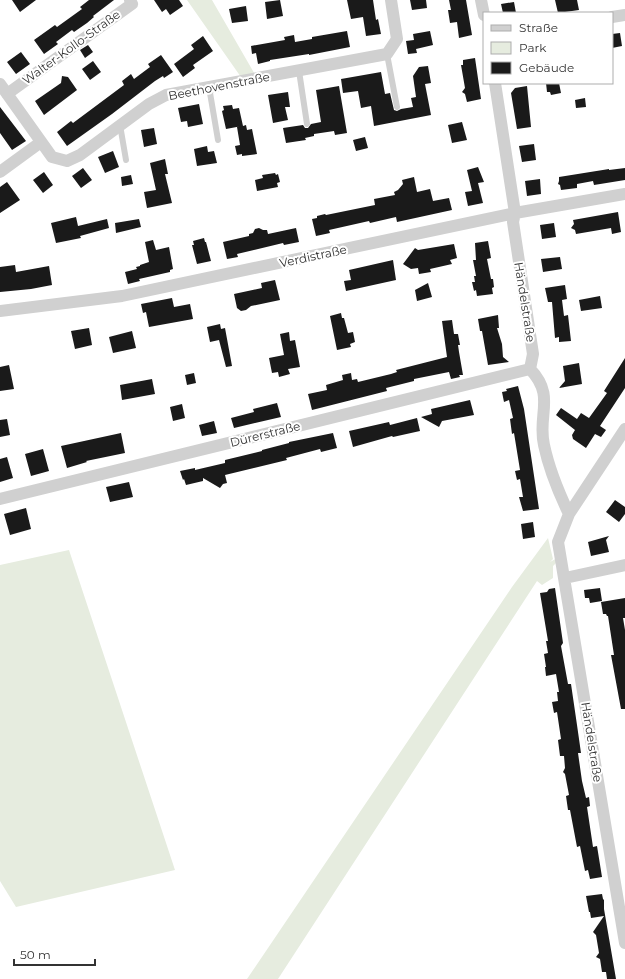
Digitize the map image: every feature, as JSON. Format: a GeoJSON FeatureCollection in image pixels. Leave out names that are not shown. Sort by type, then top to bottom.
{"type":"FeatureCollection","features":[{"type":"Feature","properties":{"kind":"street","name":"Walter-Kollo-Straße"},"geometry":{"type":"LineString","coordinates":[[3,89],[132,4],[130,0]]}},
{"type":"Feature","properties":{"kind":"street"},"geometry":{"type":"LineString","coordinates":[[387,54],[397,39],[391,0]]}},
{"type":"Feature","properties":{"kind":"street"},"geometry":{"type":"LineString","coordinates":[[482,0],[484,12]]}},
{"type":"Feature","properties":{"kind":"street"},"geometry":{"type":"LineString","coordinates":[[613,17],[625,15]]}},
{"type":"Feature","properties":{"kind":"street","name":"Beethovenstraße"},"geometry":{"type":"LineString","coordinates":[[3,89],[52,157],[67,161],[80,156],[149,104],[166,95],[387,54]]}},
{"type":"Feature","properties":{"kind":"street","name":"Händelstraße"},"geometry":{"type":"LineString","coordinates":[[495,84],[515,213],[513,222],[533,354],[530,369]]}},
{"type":"Feature","properties":{"kind":"street"},"geometry":{"type":"LineString","coordinates":[[0,172],[41,142]]}},
{"type":"Feature","properties":{"kind":"street","name":"Verdistraße"},"geometry":{"type":"LineString","coordinates":[[0,311],[122,296],[515,213],[625,194]]}},
{"type":"Feature","properties":{"kind":"street"},"geometry":{"type":"LineString","coordinates":[[530,369],[537,376],[543,387],[543,442],[553,480],[569,514]]}},
{"type":"Feature","properties":{"kind":"street","name":"Dürerstraße"},"geometry":{"type":"LineString","coordinates":[[0,499],[530,369]]}},
{"type":"Feature","properties":{"kind":"street"},"geometry":{"type":"LineString","coordinates":[[569,514],[625,429]]}},
{"type":"Feature","properties":{"kind":"street","name":"Händelstraße"},"geometry":{"type":"LineString","coordinates":[[569,514],[558,542],[625,943]]}},
{"type":"Feature","properties":{"kind":"street"},"geometry":{"type":"LineString","coordinates":[[565,578],[625,565]]}},
{"type":"Feature","properties":{"kind":"lane"},"geometry":{"type":"LineString","coordinates":[[387,54],[397,107]]}},
{"type":"Feature","properties":{"kind":"lane"},"geometry":{"type":"LineString","coordinates":[[299,71],[307,124]]}},
{"type":"Feature","properties":{"kind":"lane"},"geometry":{"type":"LineString","coordinates":[[209,87],[218,140]]}},
{"type":"Feature","properties":{"kind":"lane"},"geometry":{"type":"LineString","coordinates":[[120,126],[126,160]]}},
{"type":"Feature","properties":{"kind":"green space"},"geometry":{"type":"Polygon","coordinates":[[[187,0],[212,0],[257,78],[243,80],[187,0]]]}},
{"type":"Feature","properties":{"kind":"green space"},"geometry":{"type":"Polygon","coordinates":[[[548,538],[553,559],[550,562],[559,557],[559,560],[553,566],[553,578],[542,585],[537,581],[278,979],[247,979],[512,587],[548,538]]]}},
{"type":"Feature","properties":{"kind":"green space"},"geometry":{"type":"Polygon","coordinates":[[[69,550],[175,870],[16,907],[0,881],[0,565],[69,550]]]}},
{"type":"Feature","properties":{"kind":"building"},"geometry":{"type":"Polygon","coordinates":[[[12,0],[36,0],[20,12],[12,0]]]}},
{"type":"Feature","properties":{"kind":"building"},"geometry":{"type":"Polygon","coordinates":[[[89,0],[114,0],[93,16],[94,17],[87,23],[74,32],[72,30],[56,42],[58,44],[44,54],[34,40],[55,25],[57,27],[82,9],[80,7],[89,0]]]}},
{"type":"Feature","properties":{"kind":"building"},"geometry":{"type":"Polygon","coordinates":[[[154,0],[179,0],[183,6],[170,15],[166,9],[162,12],[154,0]]]}},
{"type":"Feature","properties":{"kind":"building"},"geometry":{"type":"Polygon","coordinates":[[[280,0],[283,16],[267,19],[265,2],[280,0]]]}},
{"type":"Feature","properties":{"kind":"building"},"geometry":{"type":"Polygon","coordinates":[[[347,0],[373,0],[376,20],[378,19],[381,34],[366,36],[363,17],[351,19],[347,0]]]}},
{"type":"Feature","properties":{"kind":"building"},"geometry":{"type":"Polygon","coordinates":[[[410,0],[426,0],[427,8],[412,10],[410,0]]]}},
{"type":"Feature","properties":{"kind":"building"},"geometry":{"type":"Polygon","coordinates":[[[449,0],[466,0],[472,35],[459,38],[457,22],[450,23],[448,10],[451,10],[449,0]]]}},
{"type":"Feature","properties":{"kind":"building"},"geometry":{"type":"Polygon","coordinates":[[[555,0],[577,0],[579,10],[558,12],[555,0]]]}},
{"type":"Feature","properties":{"kind":"building"},"geometry":{"type":"Polygon","coordinates":[[[514,2],[516,12],[503,12],[501,4],[514,2]]]}},
{"type":"Feature","properties":{"kind":"building"},"geometry":{"type":"Polygon","coordinates":[[[246,6],[248,21],[232,23],[229,9],[246,6]]]}},
{"type":"Feature","properties":{"kind":"building"},"geometry":{"type":"Polygon","coordinates":[[[347,31],[350,47],[309,55],[270,60],[258,64],[256,53],[252,54],[251,46],[285,40],[284,37],[294,35],[295,42],[312,39],[312,37],[347,31]]]}},
{"type":"Feature","properties":{"kind":"building"},"geometry":{"type":"Polygon","coordinates":[[[430,31],[433,45],[416,49],[417,53],[408,54],[406,41],[414,40],[413,34],[430,31]]]}},
{"type":"Feature","properties":{"kind":"building"},"geometry":{"type":"Polygon","coordinates":[[[620,33],[622,46],[613,48],[613,34],[620,33]]]}},
{"type":"Feature","properties":{"kind":"building"},"geometry":{"type":"Polygon","coordinates":[[[203,36],[213,51],[193,65],[195,68],[183,77],[174,64],[194,49],[191,45],[203,36]]]}},
{"type":"Feature","properties":{"kind":"building"},"geometry":{"type":"Polygon","coordinates":[[[88,45],[93,52],[85,58],[80,50],[88,45]]]}},
{"type":"Feature","properties":{"kind":"building"},"geometry":{"type":"Polygon","coordinates":[[[21,52],[30,64],[16,74],[7,62],[21,52]]]}},
{"type":"Feature","properties":{"kind":"building"},"geometry":{"type":"Polygon","coordinates":[[[161,55],[173,72],[164,78],[163,76],[155,81],[67,146],[57,132],[71,121],[73,123],[124,85],[122,81],[131,74],[134,79],[150,67],[148,64],[161,55]]]}},
{"type":"Feature","properties":{"kind":"building"},"geometry":{"type":"Polygon","coordinates":[[[475,58],[481,99],[467,102],[465,94],[462,92],[465,88],[461,65],[463,65],[463,60],[475,58]]]}},
{"type":"Feature","properties":{"kind":"building"},"geometry":{"type":"Polygon","coordinates":[[[93,61],[101,72],[90,80],[82,69],[93,61]]]}},
{"type":"Feature","properties":{"kind":"building"},"geometry":{"type":"Polygon","coordinates":[[[428,66],[431,83],[425,84],[431,115],[374,126],[371,106],[361,108],[358,91],[343,93],[341,79],[381,72],[385,94],[390,93],[394,110],[397,111],[413,107],[411,98],[416,97],[413,76],[419,67],[428,66]]]}},
{"type":"Feature","properties":{"kind":"building"},"geometry":{"type":"Polygon","coordinates":[[[62,76],[68,77],[77,90],[44,115],[35,101],[61,83],[62,76]]]}},
{"type":"Feature","properties":{"kind":"building"},"geometry":{"type":"Polygon","coordinates":[[[546,84],[559,84],[561,93],[551,95],[550,92],[547,92],[546,84]]]}},
{"type":"Feature","properties":{"kind":"building"},"geometry":{"type":"Polygon","coordinates":[[[339,86],[347,133],[335,135],[334,131],[314,134],[314,136],[305,138],[306,140],[286,143],[283,128],[303,125],[305,128],[308,128],[311,124],[321,122],[316,90],[339,86]]]}},
{"type":"Feature","properties":{"kind":"building"},"geometry":{"type":"Polygon","coordinates":[[[527,86],[531,127],[517,129],[511,93],[515,88],[527,86]]]}},
{"type":"Feature","properties":{"kind":"building"},"geometry":{"type":"Polygon","coordinates":[[[288,92],[290,107],[285,107],[288,120],[273,123],[268,95],[288,92]]]}},
{"type":"Feature","properties":{"kind":"building"},"geometry":{"type":"Polygon","coordinates":[[[585,98],[586,107],[576,108],[575,100],[585,98]]]}},
{"type":"Feature","properties":{"kind":"building"},"geometry":{"type":"Polygon","coordinates":[[[199,104],[203,124],[188,127],[187,121],[181,122],[178,108],[199,104]]]}},
{"type":"Feature","properties":{"kind":"building"},"geometry":{"type":"Polygon","coordinates":[[[232,105],[233,109],[239,108],[243,126],[246,125],[247,130],[252,129],[257,154],[242,156],[242,154],[237,155],[235,146],[240,145],[237,127],[242,126],[226,129],[222,111],[224,110],[223,106],[232,105]]]}},
{"type":"Feature","properties":{"kind":"building"},"geometry":{"type":"Polygon","coordinates":[[[0,107],[26,141],[12,150],[0,133],[0,107]]]}},
{"type":"Feature","properties":{"kind":"building"},"geometry":{"type":"Polygon","coordinates":[[[462,122],[467,140],[452,143],[448,125],[462,122]]]}},
{"type":"Feature","properties":{"kind":"building"},"geometry":{"type":"Polygon","coordinates":[[[154,128],[157,144],[144,147],[141,130],[154,128]]]}},
{"type":"Feature","properties":{"kind":"building"},"geometry":{"type":"Polygon","coordinates":[[[365,137],[368,148],[356,151],[353,140],[365,137]]]}},
{"type":"Feature","properties":{"kind":"building"},"geometry":{"type":"Polygon","coordinates":[[[534,144],[536,160],[522,162],[519,146],[534,144]]]}},
{"type":"Feature","properties":{"kind":"building"},"geometry":{"type":"Polygon","coordinates":[[[207,146],[208,152],[214,151],[217,163],[197,166],[194,149],[207,146]]]}},
{"type":"Feature","properties":{"kind":"building"},"geometry":{"type":"Polygon","coordinates":[[[113,151],[119,167],[105,173],[98,157],[113,151]]]}},
{"type":"Feature","properties":{"kind":"building"},"geometry":{"type":"Polygon","coordinates":[[[165,159],[168,174],[165,174],[172,203],[147,208],[144,192],[156,190],[150,163],[165,159]]]}},
{"type":"Feature","properties":{"kind":"building"},"geometry":{"type":"Polygon","coordinates":[[[478,167],[484,182],[478,183],[483,203],[468,206],[465,192],[472,191],[467,170],[478,167]]]}},
{"type":"Feature","properties":{"kind":"building"},"geometry":{"type":"Polygon","coordinates":[[[83,168],[92,180],[81,188],[72,176],[83,168]]]}},
{"type":"Feature","properties":{"kind":"building"},"geometry":{"type":"Polygon","coordinates":[[[625,168],[625,180],[594,185],[593,181],[577,184],[577,188],[561,190],[560,185],[558,184],[559,177],[625,168]]]}},
{"type":"Feature","properties":{"kind":"building"},"geometry":{"type":"Polygon","coordinates":[[[44,172],[53,185],[43,193],[33,180],[44,172]]]}},
{"type":"Feature","properties":{"kind":"building"},"geometry":{"type":"Polygon","coordinates":[[[275,173],[276,175],[278,174],[280,182],[277,183],[278,187],[257,191],[255,180],[263,178],[262,175],[275,173]]]}},
{"type":"Feature","properties":{"kind":"building"},"geometry":{"type":"Polygon","coordinates":[[[131,175],[133,184],[122,186],[121,177],[131,175]]]}},
{"type":"Feature","properties":{"kind":"building"},"geometry":{"type":"Polygon","coordinates":[[[414,177],[417,192],[430,189],[433,201],[449,198],[452,210],[397,222],[396,217],[370,223],[369,221],[329,230],[330,233],[316,236],[312,219],[325,214],[375,205],[374,199],[395,195],[394,192],[403,184],[402,180],[414,177]]]}},
{"type":"Feature","properties":{"kind":"building"},"geometry":{"type":"Polygon","coordinates":[[[540,179],[541,194],[527,196],[525,181],[540,179]]]}},
{"type":"Feature","properties":{"kind":"building"},"geometry":{"type":"Polygon","coordinates":[[[7,182],[20,200],[0,213],[0,187],[7,182]]]}},
{"type":"Feature","properties":{"kind":"building"},"geometry":{"type":"Polygon","coordinates":[[[618,212],[621,232],[612,234],[611,228],[576,234],[575,230],[571,228],[574,224],[573,220],[618,212]]]}},
{"type":"Feature","properties":{"kind":"building"},"geometry":{"type":"Polygon","coordinates":[[[76,217],[78,226],[107,219],[109,228],[80,236],[81,238],[56,243],[51,223],[76,217]]]}},
{"type":"Feature","properties":{"kind":"building"},"geometry":{"type":"Polygon","coordinates":[[[139,219],[141,227],[116,233],[115,223],[139,219]]]}},
{"type":"Feature","properties":{"kind":"building"},"geometry":{"type":"Polygon","coordinates":[[[554,223],[556,237],[542,239],[540,225],[554,223]]]}},
{"type":"Feature","properties":{"kind":"building"},"geometry":{"type":"Polygon","coordinates":[[[259,228],[267,230],[268,234],[296,228],[299,242],[284,245],[283,243],[237,254],[238,257],[227,259],[223,242],[249,236],[249,234],[253,233],[255,229],[259,228]]]}},
{"type":"Feature","properties":{"kind":"building"},"geometry":{"type":"Polygon","coordinates":[[[204,238],[211,261],[197,264],[192,245],[194,245],[193,241],[204,238]]]}},
{"type":"Feature","properties":{"kind":"building"},"geometry":{"type":"Polygon","coordinates":[[[153,240],[156,250],[169,247],[173,269],[170,270],[170,272],[139,279],[140,281],[128,284],[125,272],[137,269],[136,267],[149,262],[145,242],[153,240]]]}},
{"type":"Feature","properties":{"kind":"building"},"geometry":{"type":"Polygon","coordinates":[[[488,241],[491,258],[487,259],[491,279],[493,279],[493,294],[477,296],[472,282],[475,282],[474,276],[476,276],[473,260],[476,260],[475,243],[488,241]]]}},
{"type":"Feature","properties":{"kind":"building"},"geometry":{"type":"Polygon","coordinates":[[[454,244],[457,258],[450,260],[452,264],[430,269],[431,272],[419,274],[418,268],[411,269],[403,264],[415,248],[418,250],[454,244]]]}},
{"type":"Feature","properties":{"kind":"building"},"geometry":{"type":"Polygon","coordinates":[[[560,257],[562,269],[543,272],[541,259],[560,257]]]}},
{"type":"Feature","properties":{"kind":"building"},"geometry":{"type":"Polygon","coordinates":[[[393,260],[396,280],[346,291],[344,281],[351,280],[349,270],[393,260]]]}},
{"type":"Feature","properties":{"kind":"building"},"geometry":{"type":"Polygon","coordinates":[[[15,265],[16,272],[49,266],[52,285],[0,292],[0,267],[15,265]]]}},
{"type":"Feature","properties":{"kind":"building"},"geometry":{"type":"Polygon","coordinates":[[[275,280],[280,300],[251,306],[246,310],[241,311],[237,308],[234,294],[262,288],[261,283],[275,280]]]}},
{"type":"Feature","properties":{"kind":"building"},"geometry":{"type":"Polygon","coordinates":[[[428,283],[432,297],[417,301],[415,290],[428,283]]]}},
{"type":"Feature","properties":{"kind":"building"},"geometry":{"type":"Polygon","coordinates":[[[565,285],[567,299],[562,300],[564,316],[568,315],[571,341],[559,342],[559,337],[555,338],[552,302],[548,302],[545,288],[565,285]]]}},
{"type":"Feature","properties":{"kind":"building"},"geometry":{"type":"Polygon","coordinates":[[[600,296],[602,308],[581,311],[579,300],[600,296]]]}},
{"type":"Feature","properties":{"kind":"building"},"geometry":{"type":"Polygon","coordinates":[[[172,298],[174,307],[190,304],[193,319],[149,327],[146,312],[143,313],[141,304],[172,298]]]}},
{"type":"Feature","properties":{"kind":"building"},"geometry":{"type":"Polygon","coordinates":[[[341,313],[348,333],[353,332],[355,342],[350,344],[351,347],[337,350],[330,316],[341,313]]]}},
{"type":"Feature","properties":{"kind":"building"},"geometry":{"type":"Polygon","coordinates":[[[498,315],[499,328],[497,328],[502,344],[503,357],[509,362],[488,365],[482,331],[480,331],[478,319],[498,315]]]}},
{"type":"Feature","properties":{"kind":"building"},"geometry":{"type":"Polygon","coordinates":[[[452,320],[454,334],[458,334],[460,345],[458,345],[463,375],[459,375],[460,377],[451,379],[449,372],[414,379],[414,381],[386,388],[387,391],[312,410],[308,394],[327,390],[326,385],[343,380],[342,375],[351,373],[352,380],[357,379],[358,382],[391,374],[397,372],[396,370],[447,357],[442,321],[452,320]]]}},
{"type":"Feature","properties":{"kind":"building"},"geometry":{"type":"Polygon","coordinates":[[[220,324],[221,329],[225,328],[232,366],[226,367],[219,340],[210,342],[207,327],[220,324]]]}},
{"type":"Feature","properties":{"kind":"building"},"geometry":{"type":"Polygon","coordinates":[[[89,328],[92,345],[75,349],[71,331],[89,328]]]}},
{"type":"Feature","properties":{"kind":"building"},"geometry":{"type":"Polygon","coordinates":[[[132,331],[136,348],[113,353],[109,337],[132,331]]]}},
{"type":"Feature","properties":{"kind":"building"},"geometry":{"type":"Polygon","coordinates":[[[289,332],[290,341],[295,340],[300,367],[288,369],[290,374],[279,377],[278,372],[272,373],[269,358],[284,355],[280,334],[289,332]]]}},
{"type":"Feature","properties":{"kind":"building"},"geometry":{"type":"Polygon","coordinates":[[[625,358],[625,388],[600,426],[606,430],[601,437],[595,434],[586,448],[573,439],[572,435],[575,430],[556,415],[561,408],[577,419],[581,413],[589,418],[607,393],[604,391],[625,358]]]}},
{"type":"Feature","properties":{"kind":"building"},"geometry":{"type":"Polygon","coordinates":[[[579,363],[582,384],[559,388],[565,381],[563,366],[579,363]]]}},
{"type":"Feature","properties":{"kind":"building"},"geometry":{"type":"Polygon","coordinates":[[[9,365],[14,389],[0,391],[0,367],[9,365]]]}},
{"type":"Feature","properties":{"kind":"building"},"geometry":{"type":"Polygon","coordinates":[[[194,373],[196,383],[187,385],[185,375],[194,373]]]}},
{"type":"Feature","properties":{"kind":"building"},"geometry":{"type":"Polygon","coordinates":[[[152,379],[155,394],[122,400],[120,385],[152,379]]]}},
{"type":"Feature","properties":{"kind":"building"},"geometry":{"type":"Polygon","coordinates":[[[518,386],[524,409],[539,509],[523,511],[519,497],[523,497],[520,479],[517,480],[515,471],[520,470],[514,433],[512,434],[510,419],[513,418],[509,400],[504,402],[502,392],[507,391],[506,389],[518,386]]]}},
{"type":"Feature","properties":{"kind":"building"},"geometry":{"type":"Polygon","coordinates":[[[470,400],[474,415],[442,421],[439,427],[421,417],[432,414],[431,409],[470,400]]]}},
{"type":"Feature","properties":{"kind":"building"},"geometry":{"type":"Polygon","coordinates":[[[277,403],[281,417],[234,428],[231,418],[254,412],[253,409],[277,403]]]}},
{"type":"Feature","properties":{"kind":"building"},"geometry":{"type":"Polygon","coordinates":[[[182,404],[185,418],[173,421],[170,407],[182,404]]]}},
{"type":"Feature","properties":{"kind":"building"},"geometry":{"type":"Polygon","coordinates":[[[417,418],[420,431],[392,436],[353,447],[349,431],[389,422],[390,425],[417,418]]]}},
{"type":"Feature","properties":{"kind":"building"},"geometry":{"type":"Polygon","coordinates":[[[7,419],[10,435],[0,437],[0,420],[7,419]]]}},
{"type":"Feature","properties":{"kind":"building"},"geometry":{"type":"Polygon","coordinates":[[[214,421],[217,433],[202,436],[199,425],[214,421]]]}},
{"type":"Feature","properties":{"kind":"building"},"geometry":{"type":"Polygon","coordinates":[[[121,433],[125,453],[86,461],[87,462],[67,468],[61,446],[121,433]]]}},
{"type":"Feature","properties":{"kind":"building"},"geometry":{"type":"Polygon","coordinates":[[[333,433],[337,448],[321,452],[320,449],[286,458],[287,460],[225,475],[227,483],[223,484],[220,488],[203,478],[203,481],[186,485],[180,471],[195,468],[195,470],[225,463],[225,460],[262,451],[289,442],[333,433]]]}},
{"type":"Feature","properties":{"kind":"building"},"geometry":{"type":"Polygon","coordinates":[[[43,449],[49,471],[31,476],[25,454],[43,449]]]}},
{"type":"Feature","properties":{"kind":"building"},"geometry":{"type":"Polygon","coordinates":[[[7,457],[13,478],[0,482],[0,459],[7,457]]]}},
{"type":"Feature","properties":{"kind":"building"},"geometry":{"type":"Polygon","coordinates":[[[129,482],[133,497],[110,502],[106,487],[129,482]]]}},
{"type":"Feature","properties":{"kind":"building"},"geometry":{"type":"Polygon","coordinates":[[[615,500],[625,507],[625,514],[619,522],[606,512],[615,500]]]}},
{"type":"Feature","properties":{"kind":"building"},"geometry":{"type":"Polygon","coordinates":[[[26,508],[31,529],[10,535],[4,514],[26,508]]]}},
{"type":"Feature","properties":{"kind":"building"},"geometry":{"type":"Polygon","coordinates":[[[533,522],[535,537],[523,539],[521,524],[533,522]]]}},
{"type":"Feature","properties":{"kind":"building"},"geometry":{"type":"Polygon","coordinates":[[[609,536],[606,540],[609,552],[591,556],[588,542],[609,536]]]}},
{"type":"Feature","properties":{"kind":"building"},"geometry":{"type":"Polygon","coordinates":[[[555,588],[563,643],[561,646],[568,684],[571,684],[581,753],[578,753],[582,781],[586,798],[589,797],[590,806],[587,807],[593,847],[597,846],[602,877],[590,879],[588,870],[585,871],[580,846],[577,847],[570,810],[568,810],[566,796],[569,795],[565,774],[563,772],[565,768],[564,756],[560,756],[558,740],[561,739],[557,712],[554,713],[552,702],[558,701],[557,692],[559,692],[556,674],[546,676],[544,654],[548,653],[546,641],[548,641],[540,593],[547,592],[549,589],[555,588]]]}},
{"type":"Feature","properties":{"kind":"building"},"geometry":{"type":"Polygon","coordinates":[[[600,588],[602,601],[590,603],[589,598],[585,598],[584,590],[600,588]]]}},
{"type":"Feature","properties":{"kind":"building"},"geometry":{"type":"Polygon","coordinates":[[[625,598],[625,618],[623,618],[625,630],[625,709],[621,709],[611,655],[614,655],[608,616],[603,614],[601,602],[625,598]]]}},
{"type":"Feature","properties":{"kind":"building"},"geometry":{"type":"Polygon","coordinates":[[[602,894],[616,979],[607,979],[606,972],[602,972],[600,959],[596,957],[599,953],[596,935],[593,932],[604,916],[591,918],[586,896],[602,894]]]}}]}
